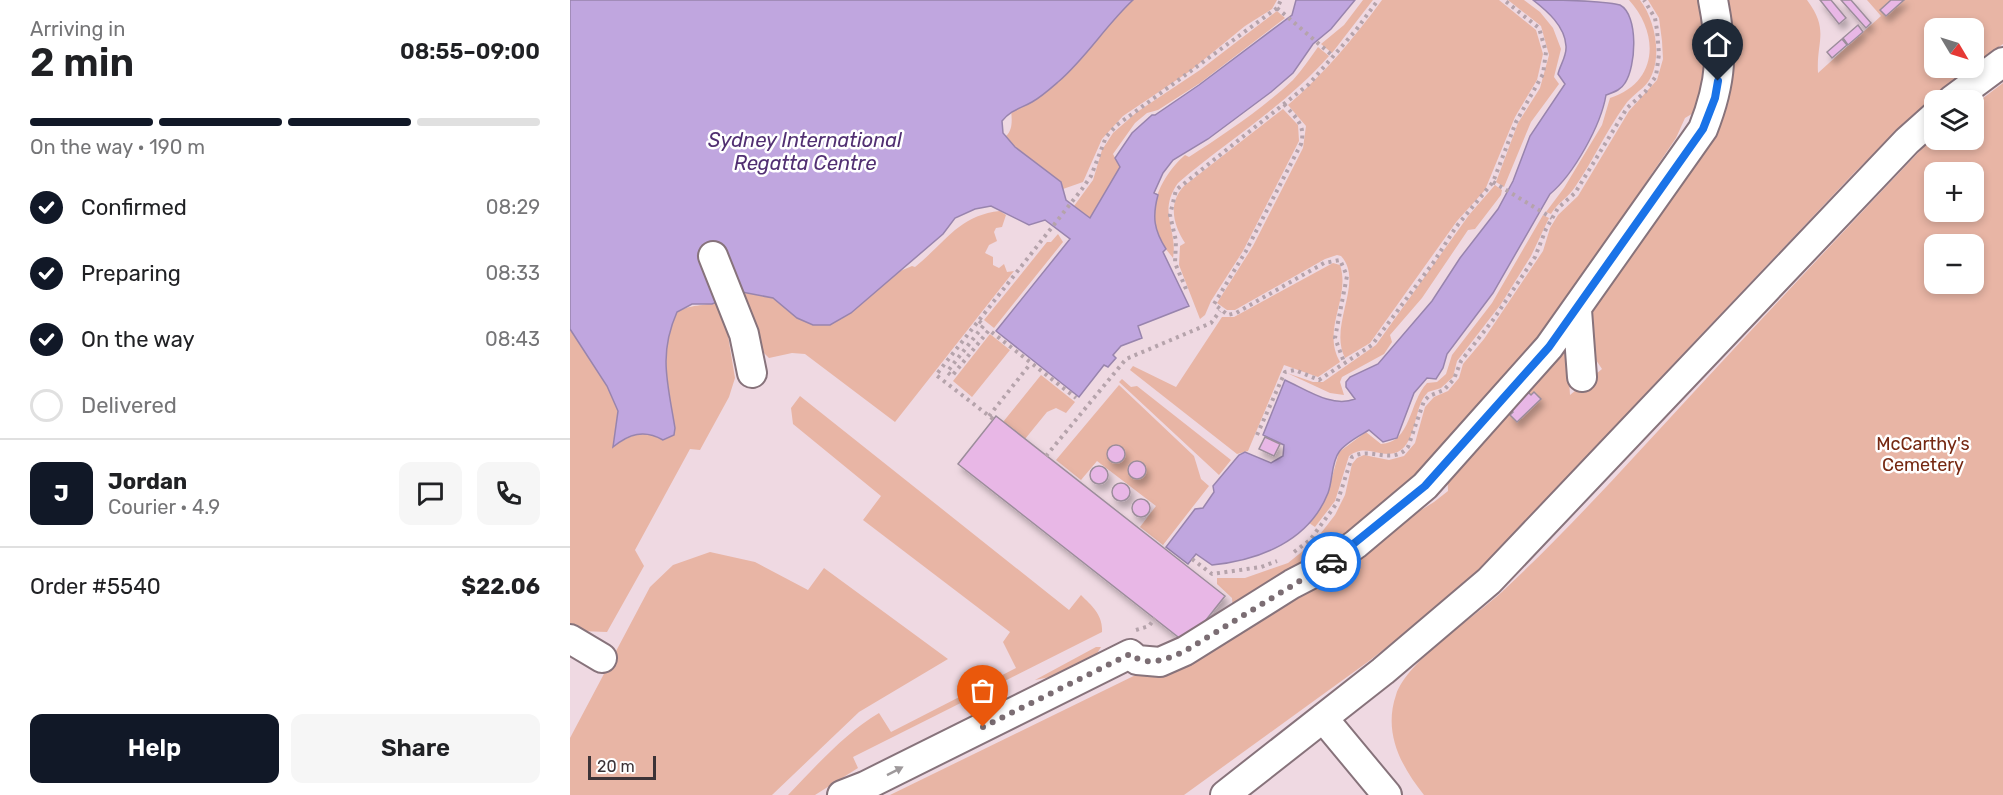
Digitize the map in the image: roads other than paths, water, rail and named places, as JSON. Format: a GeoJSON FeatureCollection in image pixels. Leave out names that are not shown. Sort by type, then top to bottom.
{"type":"FeatureCollection","features":[{"type":"Feature","properties":{"kind":"street"},"geometry":{"type":"LineString","coordinates":[[842,795],[865,786],[1130,654],[1137,660],[1160,662],[1185,651],[1292,584],[1319,570],[1356,544],[1425,486],[1549,347],[1703,129],[1715,98],[1721,63],[1713,0]]}},
{"type":"Feature","properties":{"kind":"street"},"geometry":{"type":"LineString","coordinates":[[1965,90],[2003,62]]}},
{"type":"Feature","properties":{"kind":"street"},"geometry":{"type":"LineString","coordinates":[[1225,795],[1323,718],[1489,581],[1907,141],[1924,126]]}},
{"type":"Feature","properties":{"kind":"street"},"geometry":{"type":"LineString","coordinates":[[713,256],[744,334],[752,373]]}},
{"type":"Feature","properties":{"kind":"street"},"geometry":{"type":"LineString","coordinates":[[1577,310],[1582,377]]}},
{"type":"Feature","properties":{"kind":"street"},"geometry":{"type":"LineString","coordinates":[[570,639],[602,658]]}},
{"type":"Feature","properties":{"kind":"street"},"geometry":{"type":"LineString","coordinates":[[1323,718],[1387,795]]}},
{"type":"Feature","properties":{"kind":"water","name":"Sydney International Regatta Centre"},"geometry":{"type":"Polygon","coordinates":[[[570,0],[1133,0],[1078,63],[1058,82],[1039,98],[1013,112],[1002,121],[1003,133],[1015,147],[1061,182],[1066,200],[1090,218],[1120,167],[1115,158],[1132,133],[1152,115],[1199,85],[1292,15],[1296,0],[1355,0],[1331,29],[1313,44],[1293,73],[1208,139],[1173,160],[1163,173],[1154,193],[1158,195],[1155,223],[1166,249],[1163,252],[1189,306],[1138,326],[1142,338],[1121,346],[1113,355],[1116,358],[1108,367],[1104,365],[1079,397],[996,331],[1070,239],[1045,220],[1029,225],[991,206],[975,209],[955,218],[943,234],[851,313],[830,325],[813,325],[797,318],[773,298],[742,292],[712,304],[692,304],[677,312],[671,328],[666,356],[674,435],[663,440],[637,434],[613,447],[618,411],[607,386],[570,329],[570,0]]]}},
{"type":"Feature","properties":{"kind":"water"},"geometry":{"type":"Polygon","coordinates":[[[1533,0],[1590,1],[1620,5],[1626,11],[1633,30],[1633,54],[1629,75],[1621,87],[1606,95],[1599,120],[1577,162],[1550,194],[1493,293],[1447,354],[1443,368],[1436,379],[1427,378],[1414,393],[1397,438],[1383,442],[1369,430],[1345,446],[1336,456],[1331,483],[1320,510],[1296,536],[1265,553],[1248,558],[1212,565],[1196,554],[1188,564],[1166,547],[1195,509],[1203,508],[1214,492],[1213,486],[1239,455],[1245,452],[1271,463],[1283,456],[1284,445],[1263,435],[1285,380],[1329,400],[1355,399],[1346,387],[1346,382],[1350,377],[1378,364],[1432,301],[1460,258],[1498,209],[1513,181],[1530,136],[1565,84],[1558,74],[1566,50],[1565,39],[1559,26],[1533,0]]]}},
{"type":"Feature","properties":{"kind":"park label","name":"McCarthy's Cemetery"},"geometry":{"type":"Point","coordinates":[1923,454]}}]}
